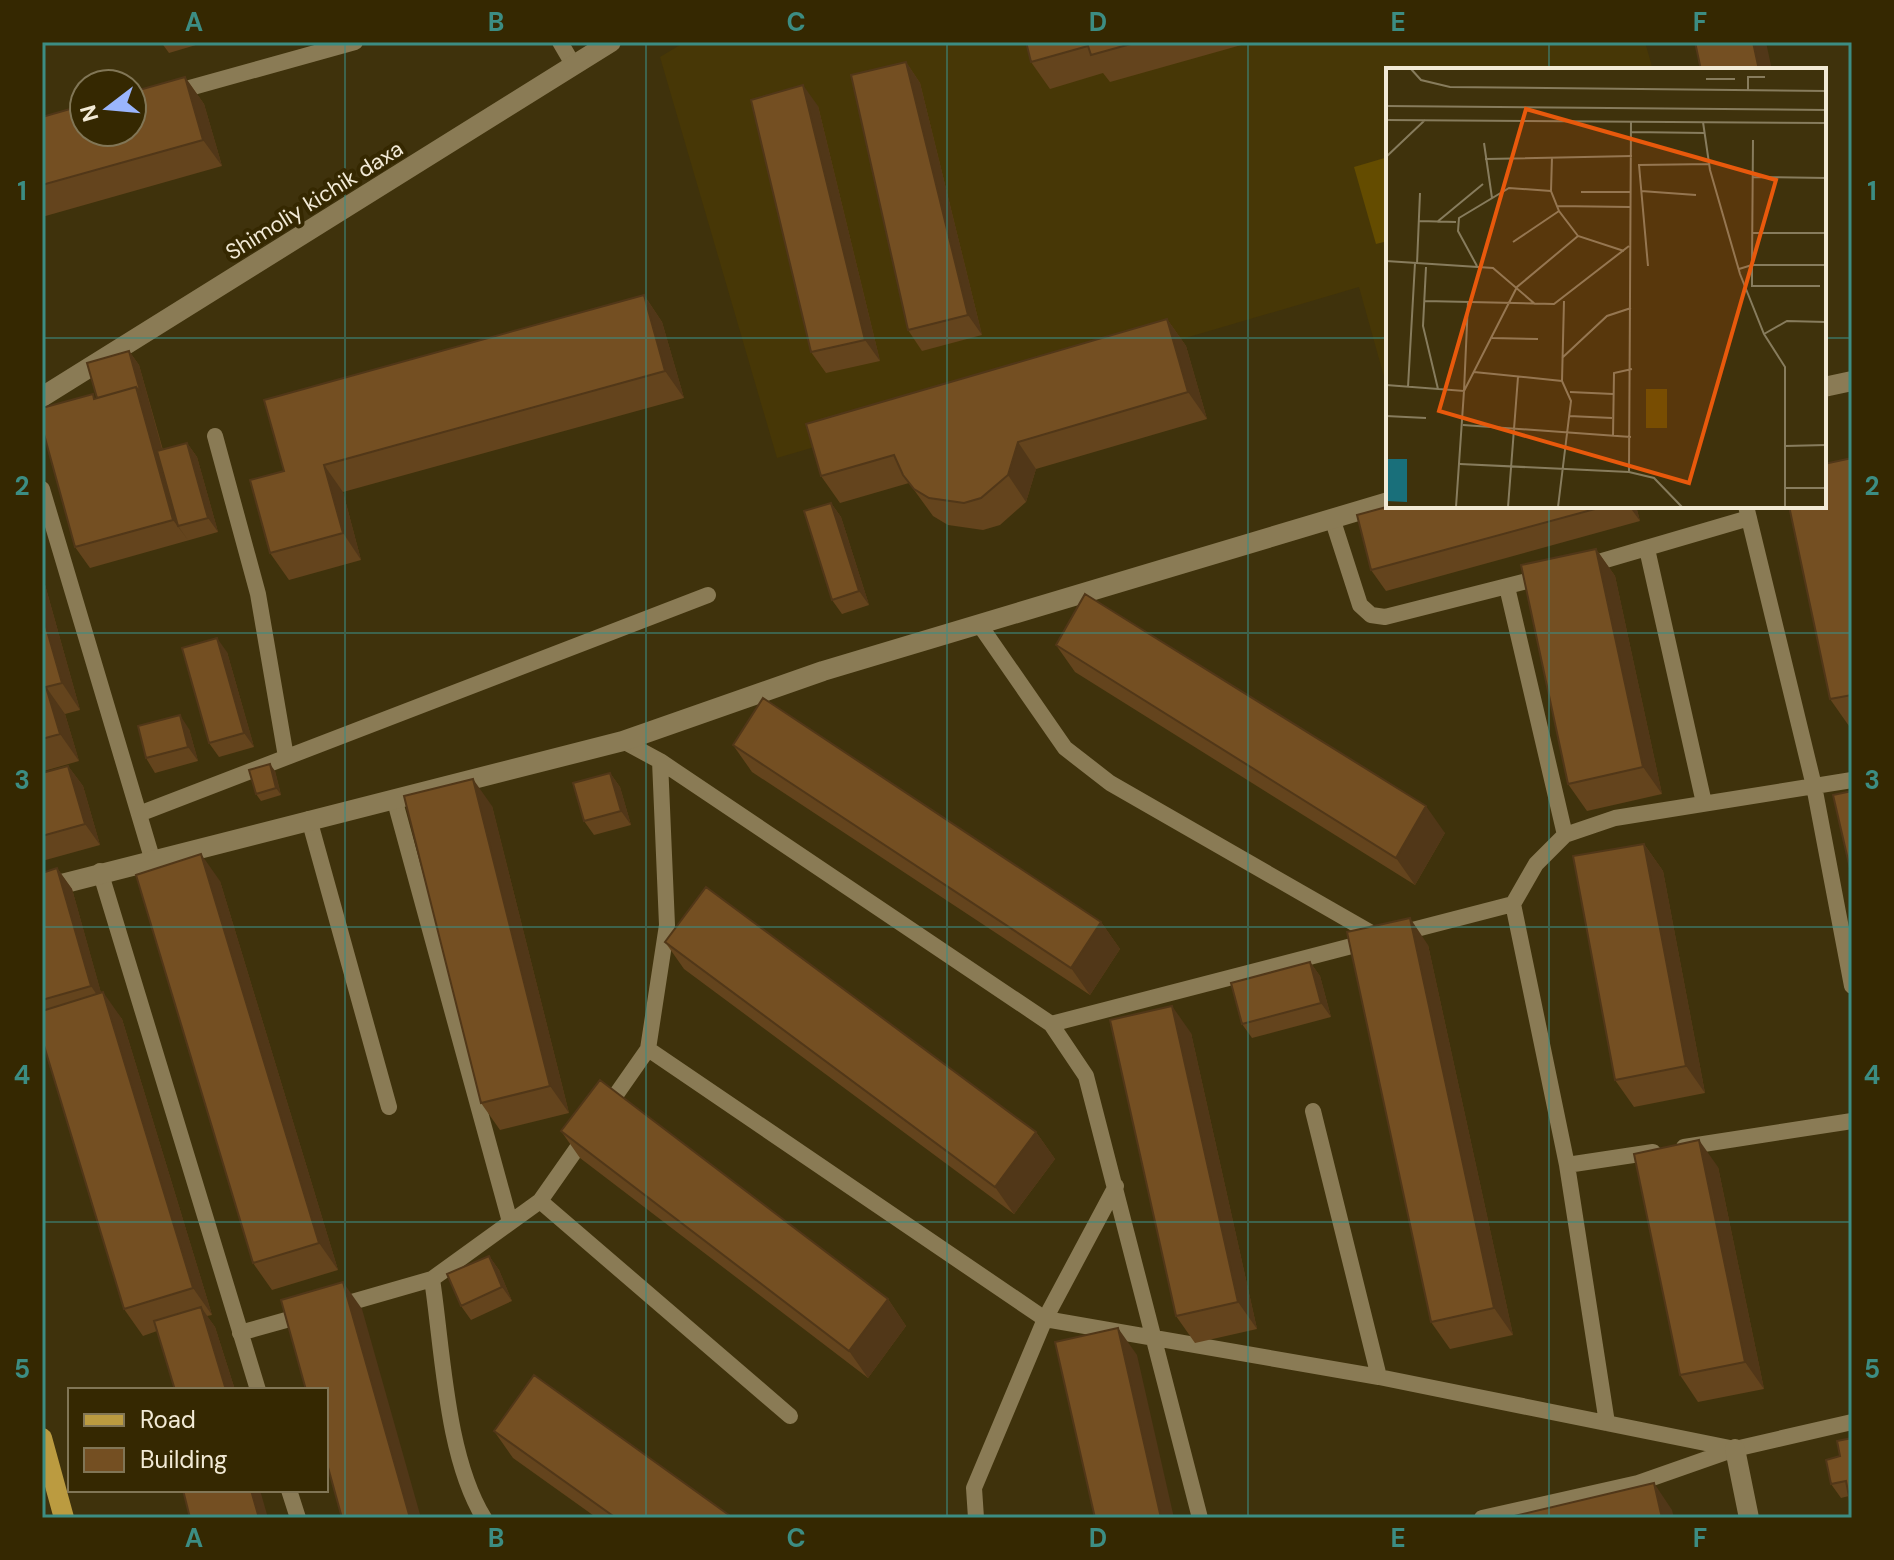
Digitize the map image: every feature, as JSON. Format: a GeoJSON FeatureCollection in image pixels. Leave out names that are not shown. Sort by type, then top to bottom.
{"type":"FeatureCollection","features":[{"type":"Feature","properties":{"kind":"main road"},"geometry":{"type":"LineString","coordinates":[[42,1438],[64,1518]]}},
{"type":"Feature","properties":{"kind":"street","name":"Shimoliy kichik daxa"},"geometry":{"type":"LineString","coordinates":[[42,397],[611,42]]}},
{"type":"Feature","properties":{"kind":"street"},"geometry":{"type":"LineString","coordinates":[[1826,387],[1852,381]]}},
{"type":"Feature","properties":{"kind":"street"},"geometry":{"type":"LineString","coordinates":[[42,889],[100,871],[623,741],[823,671],[1386,503]]}},
{"type":"Feature","properties":{"kind":"street"},"geometry":{"type":"LineString","coordinates":[[1735,1449],[1749,1518]]}},
{"type":"Feature","properties":{"kind":"lane"},"geometry":{"type":"LineString","coordinates":[[560,42],[574,66]]}},
{"type":"Feature","properties":{"kind":"lane"},"geometry":{"type":"LineString","coordinates":[[148,99],[347,43]]}},
{"type":"Feature","properties":{"kind":"lane"},"geometry":{"type":"LineString","coordinates":[[215,436],[258,594],[286,757]]}},
{"type":"Feature","properties":{"kind":"lane"},"geometry":{"type":"LineString","coordinates":[[42,489],[152,858]]}},
{"type":"Feature","properties":{"kind":"lane"},"geometry":{"type":"LineString","coordinates":[[1332,518],[1360,605],[1371,615],[1385,617],[1647,549],[1747,512],[1814,786],[1852,986]]}},
{"type":"Feature","properties":{"kind":"lane"},"geometry":{"type":"LineString","coordinates":[[1647,549],[1704,803]]}},
{"type":"Feature","properties":{"kind":"lane"},"geometry":{"type":"LineString","coordinates":[[1507,587],[1565,835]]}},
{"type":"Feature","properties":{"kind":"lane"},"geometry":{"type":"LineString","coordinates":[[139,814],[708,595]]}},
{"type":"Feature","properties":{"kind":"lane"},"geometry":{"type":"LineString","coordinates":[[979,624],[1065,748],[1110,783],[1381,938]]}},
{"type":"Feature","properties":{"kind":"lane"},"geometry":{"type":"LineString","coordinates":[[623,741],[660,761],[1051,1024],[1086,1076],[1200,1518]]}},
{"type":"Feature","properties":{"kind":"lane"},"geometry":{"type":"LineString","coordinates":[[240,1333],[432,1279],[540,1201],[648,1049],[667,925],[660,761]]}},
{"type":"Feature","properties":{"kind":"lane"},"geometry":{"type":"LineString","coordinates":[[1607,1423],[1567,1165],[1513,904],[1536,864],[1565,835],[1615,818],[1852,780]]}},
{"type":"Feature","properties":{"kind":"lane"},"geometry":{"type":"LineString","coordinates":[[394,798],[510,1222]]}},
{"type":"Feature","properties":{"kind":"lane"},"geometry":{"type":"LineString","coordinates":[[309,819],[389,1107]]}},
{"type":"Feature","properties":{"kind":"lane"},"geometry":{"type":"LineString","coordinates":[[100,871],[257,1388]]}},
{"type":"Feature","properties":{"kind":"lane"},"geometry":{"type":"LineString","coordinates":[[1051,1024],[1513,904]]}},
{"type":"Feature","properties":{"kind":"lane"},"geometry":{"type":"LineString","coordinates":[[648,1049],[1045,1319],[1156,1341],[1379,1377],[1735,1449]]}},
{"type":"Feature","properties":{"kind":"lane"},"geometry":{"type":"LineString","coordinates":[[1313,1111],[1379,1377]]}},
{"type":"Feature","properties":{"kind":"lane"},"geometry":{"type":"LineString","coordinates":[[1567,1165],[1852,1121]]}},
{"type":"Feature","properties":{"kind":"lane"},"geometry":{"type":"LineString","coordinates":[[976,1518],[974,1488],[1045,1319],[1116,1186]]}},
{"type":"Feature","properties":{"kind":"lane"},"geometry":{"type":"LineString","coordinates":[[540,1201],[790,1416]]}},
{"type":"Feature","properties":{"kind":"lane"},"geometry":{"type":"LineString","coordinates":[[432,1279],[458,1452],[468,1492],[484,1518]]}},
{"type":"Feature","properties":{"kind":"lane"},"geometry":{"type":"LineString","coordinates":[[1482,1518],[1638,1483],[1735,1449],[1852,1422]]}},
{"type":"Feature","properties":{"kind":"lane"},"geometry":{"type":"LineString","coordinates":[[290,1492],[298,1518]]}},
{"type":"Feature","properties":{"kind":"shaded area"},"geometry":{"type":"Polygon","coordinates":[[[685,42],[1645,42],[1652,68],[1386,68],[1386,384],[1359,287],[777,458],[660,57],[685,42]]]}},
{"type":"Feature","properties":{"kind":"shaded area"},"geometry":{"type":"Polygon","coordinates":[[[1386,158],[1386,242],[1376,244],[1354,167],[1386,158]]]}},
{"type":"Feature","properties":{"kind":"building"},"geometry":{"type":"Polygon","coordinates":[[[1026,42],[1138,42],[1091,55],[1088,46],[1031,62],[1026,42]]]}},
{"type":"Feature","properties":{"kind":"building"},"geometry":{"type":"Polygon","coordinates":[[[1695,42],[1753,42],[1759,68],[1701,68],[1695,42]]]}},
{"type":"Feature","properties":{"kind":"building"},"geometry":{"type":"Polygon","coordinates":[[[906,62],[968,315],[908,330],[851,75],[906,62]]]}},
{"type":"Feature","properties":{"kind":"building"},"geometry":{"type":"Polygon","coordinates":[[[185,77],[203,140],[42,185],[42,117],[68,110],[68,148],[148,148],[148,87],[185,77]]]}},
{"type":"Feature","properties":{"kind":"building"},"geometry":{"type":"Polygon","coordinates":[[[803,85],[865,340],[811,352],[751,100],[803,85]]]}},
{"type":"Feature","properties":{"kind":"building"},"geometry":{"type":"Polygon","coordinates":[[[644,295],[665,371],[324,465],[343,533],[270,553],[250,480],[284,471],[264,400],[644,295]]]}},
{"type":"Feature","properties":{"kind":"building"},"geometry":{"type":"Polygon","coordinates":[[[1167,319],[1188,392],[1018,442],[1008,475],[981,498],[964,503],[929,498],[914,489],[894,455],[821,476],[806,424],[1167,319]]]}},
{"type":"Feature","properties":{"kind":"building"},"geometry":{"type":"Polygon","coordinates":[[[129,351],[141,394],[136,387],[97,398],[87,363],[129,351]]]}},
{"type":"Feature","properties":{"kind":"building"},"geometry":{"type":"Polygon","coordinates":[[[136,387],[173,520],[75,547],[42,427],[42,408],[93,394],[94,399],[136,387]]]}},
{"type":"Feature","properties":{"kind":"building"},"geometry":{"type":"Polygon","coordinates":[[[187,443],[208,518],[178,526],[157,451],[187,443]]]}},
{"type":"Feature","properties":{"kind":"building"},"geometry":{"type":"Polygon","coordinates":[[[1852,458],[1852,695],[1830,699],[1789,508],[1826,508],[1826,464],[1852,458]]]}},
{"type":"Feature","properties":{"kind":"building"},"geometry":{"type":"Polygon","coordinates":[[[831,503],[859,591],[832,600],[804,511],[831,503]]]}},
{"type":"Feature","properties":{"kind":"building"},"geometry":{"type":"Polygon","coordinates":[[[1386,507],[1599,508],[1371,570],[1357,515],[1386,507]]]}},
{"type":"Feature","properties":{"kind":"building"},"geometry":{"type":"Polygon","coordinates":[[[1596,549],[1643,767],[1568,784],[1521,565],[1596,549]]]}},
{"type":"Feature","properties":{"kind":"building"},"geometry":{"type":"Polygon","coordinates":[[[1085,594],[1426,806],[1396,858],[1056,645],[1085,594]]]}},
{"type":"Feature","properties":{"kind":"building"},"geometry":{"type":"Polygon","coordinates":[[[42,613],[62,683],[46,687],[60,734],[42,739],[42,613]]]}},
{"type":"Feature","properties":{"kind":"building"},"geometry":{"type":"Polygon","coordinates":[[[217,638],[244,733],[209,743],[182,648],[217,638]]]}},
{"type":"Feature","properties":{"kind":"building"},"geometry":{"type":"Polygon","coordinates":[[[763,698],[1101,922],[1071,968],[733,745],[763,698]]]}},
{"type":"Feature","properties":{"kind":"building"},"geometry":{"type":"Polygon","coordinates":[[[180,715],[188,747],[146,758],[138,726],[180,715]]]}},
{"type":"Feature","properties":{"kind":"building"},"geometry":{"type":"Polygon","coordinates":[[[270,764],[276,788],[256,794],[249,770],[270,764]]]}},
{"type":"Feature","properties":{"kind":"building"},"geometry":{"type":"Polygon","coordinates":[[[68,766],[85,824],[42,836],[42,773],[68,766]]]}},
{"type":"Feature","properties":{"kind":"building"},"geometry":{"type":"Polygon","coordinates":[[[610,773],[621,811],[584,821],[573,783],[610,773]]]}},
{"type":"Feature","properties":{"kind":"building"},"geometry":{"type":"Polygon","coordinates":[[[473,779],[550,1086],[481,1103],[404,796],[473,779]]]}},
{"type":"Feature","properties":{"kind":"building"},"geometry":{"type":"Polygon","coordinates":[[[1852,791],[1852,877],[1833,795],[1852,791]]]}},
{"type":"Feature","properties":{"kind":"building"},"geometry":{"type":"Polygon","coordinates":[[[1644,844],[1686,1066],[1615,1080],[1573,856],[1644,844]]]}},
{"type":"Feature","properties":{"kind":"building"},"geometry":{"type":"Polygon","coordinates":[[[201,854],[319,1243],[253,1263],[136,875],[201,854]]]}},
{"type":"Feature","properties":{"kind":"building"},"geometry":{"type":"Polygon","coordinates":[[[57,868],[91,986],[42,1000],[42,873],[57,868]]]}},
{"type":"Feature","properties":{"kind":"building"},"geometry":{"type":"Polygon","coordinates":[[[706,887],[1036,1132],[995,1187],[665,942],[706,887]]]}},
{"type":"Feature","properties":{"kind":"building"},"geometry":{"type":"Polygon","coordinates":[[[1410,918],[1494,1308],[1431,1322],[1347,932],[1410,918]]]}},
{"type":"Feature","properties":{"kind":"building"},"geometry":{"type":"Polygon","coordinates":[[[1310,962],[1321,1003],[1242,1024],[1231,983],[1310,962]]]}},
{"type":"Feature","properties":{"kind":"building"},"geometry":{"type":"Polygon","coordinates":[[[103,992],[193,1288],[124,1309],[42,1039],[42,1011],[103,992]]]}},
{"type":"Feature","properties":{"kind":"building"},"geometry":{"type":"Polygon","coordinates":[[[1172,1006],[1238,1302],[1176,1316],[1110,1020],[1172,1006]]]}},
{"type":"Feature","properties":{"kind":"building"},"geometry":{"type":"Polygon","coordinates":[[[600,1080],[888,1299],[849,1351],[561,1131],[600,1080]]]}},
{"type":"Feature","properties":{"kind":"building"},"geometry":{"type":"Polygon","coordinates":[[[1699,1140],[1745,1362],[1680,1375],[1634,1154],[1699,1140]]]}},
{"type":"Feature","properties":{"kind":"building"},"geometry":{"type":"Polygon","coordinates":[[[489,1256],[502,1287],[461,1306],[447,1274],[489,1256]]]}},
{"type":"Feature","properties":{"kind":"building"},"geometry":{"type":"Polygon","coordinates":[[[343,1282],[410,1518],[342,1518],[328,1467],[328,1388],[305,1388],[281,1300],[343,1282]]]}},
{"type":"Feature","properties":{"kind":"building"},"geometry":{"type":"Polygon","coordinates":[[[201,1307],[225,1388],[174,1388],[154,1321],[201,1307]]]}},
{"type":"Feature","properties":{"kind":"building"},"geometry":{"type":"Polygon","coordinates":[[[1118,1328],[1161,1518],[1095,1518],[1055,1342],[1118,1328]]]}},
{"type":"Feature","properties":{"kind":"building"},"geometry":{"type":"Polygon","coordinates":[[[534,1375],[733,1518],[616,1518],[494,1431],[534,1375]]]}},
{"type":"Feature","properties":{"kind":"building"},"geometry":{"type":"Polygon","coordinates":[[[1852,1438],[1850,1502],[1846,1481],[1831,1484],[1826,1460],[1840,1456],[1837,1441],[1852,1438]]]}},
{"type":"Feature","properties":{"kind":"building"},"geometry":{"type":"Polygon","coordinates":[[[1654,1483],[1662,1518],[1506,1518],[1654,1483]]]}},
{"type":"Feature","properties":{"kind":"building"},"geometry":{"type":"Polygon","coordinates":[[[184,1492],[252,1492],[259,1518],[190,1518],[184,1492]]]}}]}
